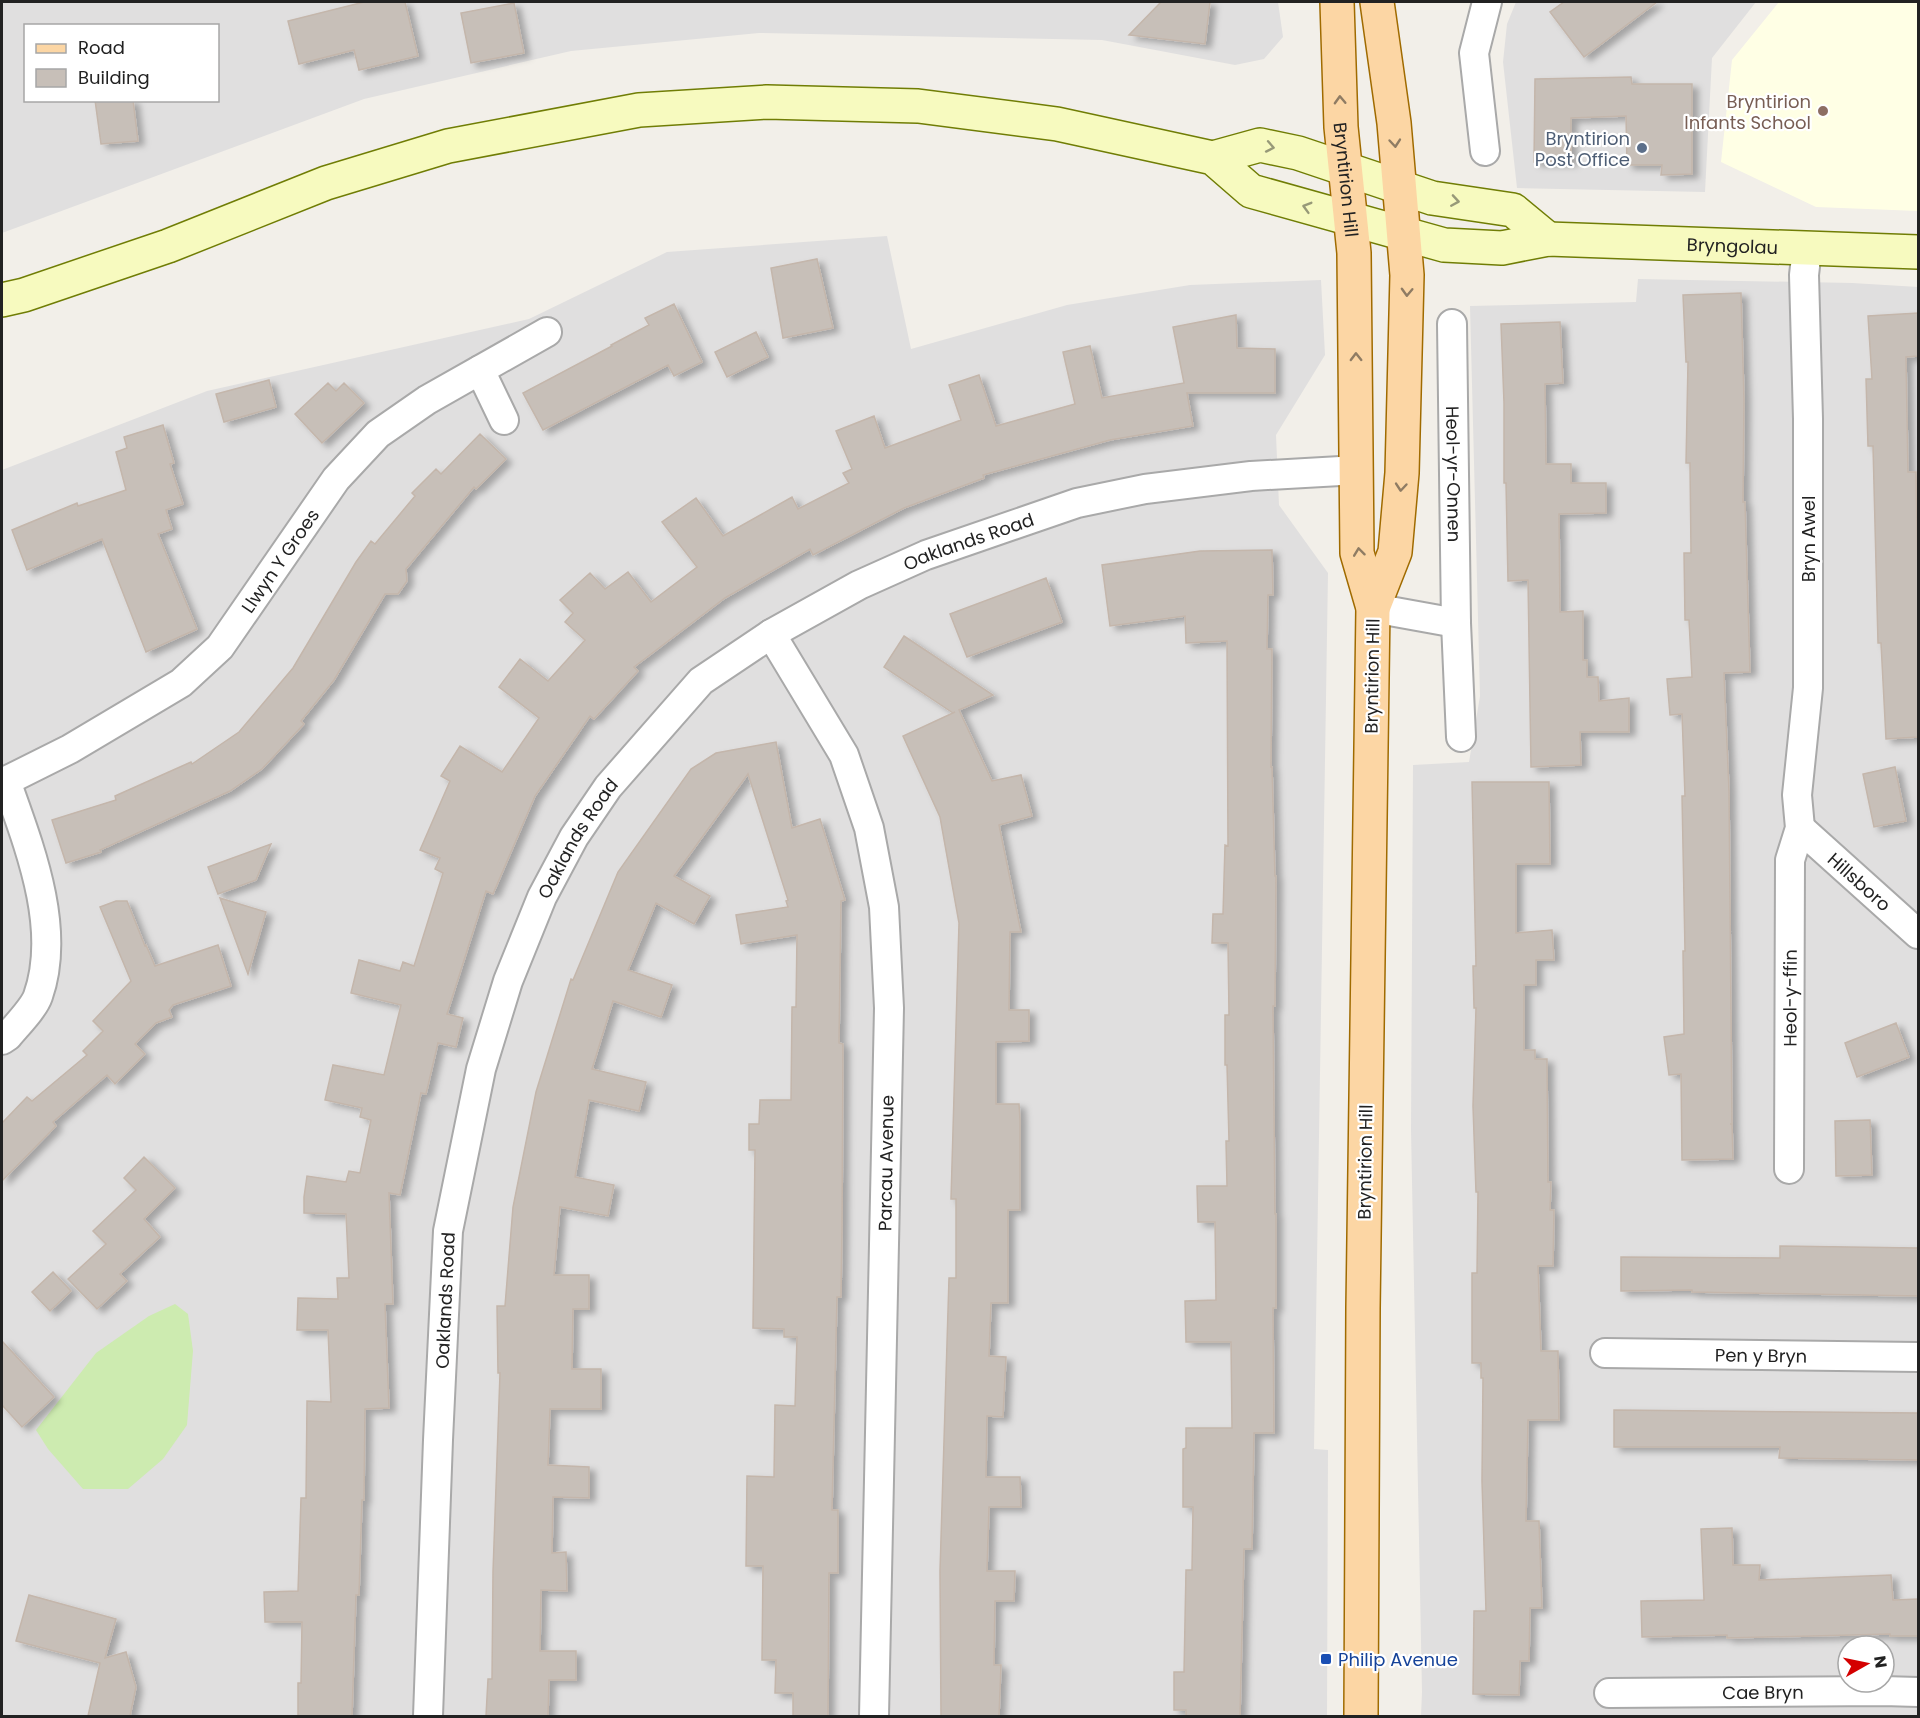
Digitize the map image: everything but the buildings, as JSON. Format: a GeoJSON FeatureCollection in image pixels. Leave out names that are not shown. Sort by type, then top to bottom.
{"type":"FeatureCollection","features":[{"type":"Feature","properties":{"kind":"main road","name":"Bryntirion Hill"},"geometry":{"type":"LineString","coordinates":[[1337,2],[1341,127],[1354,253],[1358,470],[1357,553],[1373,608],[1363,1320],[1361,1716]]}},
{"type":"Feature","properties":{"kind":"main road","name":"Bryntirion Hill"},"geometry":{"type":"LineString","coordinates":[[1373,608],[1395,552],[1402,473],[1407,275],[1394,123],[1377,2]]}},
{"type":"Feature","properties":{"kind":"main road"},"geometry":{"type":"LineString","coordinates":[[2,300],[24,295],[168,246],[326,183],[448,146],[639,110],[767,102],[918,106],[1057,124],[1213,158],[1260,145],[1298,153],[1432,198],[1513,210],[1548,239]]}},
{"type":"Feature","properties":{"kind":"main road","name":"Bryngolau"},"geometry":{"type":"LineString","coordinates":[[1213,158],[1251,191],[1444,245],[1502,248],[1548,239],[1918,252]]}},
{"type":"Feature","properties":{"kind":"street"},"geometry":{"type":"LineString","coordinates":[[1485,151],[1474,52],[1487,2]]}},
{"type":"Feature","properties":{"kind":"street","name":"Bryn Awel"},"geometry":{"type":"LineString","coordinates":[[1800,828],[1797,795],[1808,688],[1808,429],[1804,275],[1807,249]]}},
{"type":"Feature","properties":{"kind":"street","name":"Heol-yr-Onnen"},"geometry":{"type":"LineString","coordinates":[[1452,324],[1456,623],[1461,737]]}},
{"type":"Feature","properties":{"kind":"street","name":"Llwyn Y Groes"},"geometry":{"type":"LineString","coordinates":[[2,1040],[8,1036],[38,998],[47,957],[43,904],[38,883],[30,851],[4,777],[70,749],[182,683],[220,647],[336,479],[378,434],[427,400],[548,332]]}},
{"type":"Feature","properties":{"kind":"street"},"geometry":{"type":"LineString","coordinates":[[480,370],[504,420]]}},
{"type":"Feature","properties":{"kind":"street","name":"Oaklands Road"},"geometry":{"type":"LineString","coordinates":[[428,1716],[448,1231],[481,1069],[508,981],[542,897],[574,837],[608,787],[701,681],[771,634],[859,585],[926,555],[1077,502],[1145,489],[1251,476],[1358,470]]}},
{"type":"Feature","properties":{"kind":"street"},"geometry":{"type":"LineString","coordinates":[[1373,608],[1456,623]]}},
{"type":"Feature","properties":{"kind":"street","name":"Parcau Avenue"},"geometry":{"type":"LineString","coordinates":[[771,634],[844,755],[869,828],[884,907],[889,1008],[874,1716]]}},
{"type":"Feature","properties":{"kind":"street","name":"Hillsboro"},"geometry":{"type":"LineString","coordinates":[[1800,828],[1918,934]]}},
{"type":"Feature","properties":{"kind":"street","name":"Heol-y-ffin"},"geometry":{"type":"LineString","coordinates":[[1789,1169],[1790,860],[1800,828]]}},
{"type":"Feature","properties":{"kind":"street","name":"Pen y Bryn"},"geometry":{"type":"LineString","coordinates":[[1605,1353],[1918,1357]]}},
{"type":"Feature","properties":{"kind":"street","name":"Cae Bryn"},"geometry":{"type":"LineString","coordinates":[[1609,1693],[1918,1692]]}},
{"type":"Feature","properties":{"kind":"shaded area"},"geometry":{"type":"Polygon","coordinates":[[[2,2],[1278,2],[1283,37],[1264,59],[1235,65],[1102,40],[759,33],[571,51],[364,99],[2,233],[2,2]]]}},
{"type":"Feature","properties":{"kind":"shaded area"},"geometry":{"type":"Polygon","coordinates":[[[1516,2],[1756,2],[1712,58],[1705,192],[1517,188],[1503,62],[1507,24],[1516,2]]]}},
{"type":"Feature","properties":{"kind":"shaded area","name":"Bryntirion Infants School"},"geometry":{"type":"Polygon","coordinates":[[[1779,2],[1918,2],[1918,211],[1816,207],[1721,162],[1732,60],[1779,2]]]}},
{"type":"Feature","properties":{"kind":"shaded area"},"geometry":{"type":"Polygon","coordinates":[[[887,236],[911,349],[1067,305],[1190,285],[1321,280],[1325,355],[1276,435],[1279,505],[1328,573],[1314,1449],[1328,1450],[1327,1716],[2,1716],[2,470],[207,391],[529,319],[667,252],[887,236]]]}},
{"type":"Feature","properties":{"kind":"shaded area"},"geometry":{"type":"Polygon","coordinates":[[[1638,279],[1852,283],[1918,287],[1918,1716],[1421,1716],[1411,1130],[1413,765],[1469,762],[1480,696],[1470,306],[1636,302],[1638,279]]]}},
{"type":"Feature","properties":{"kind":"green space"},"geometry":{"type":"Polygon","coordinates":[[[175,1304],[188,1314],[193,1351],[187,1425],[163,1459],[128,1489],[83,1489],[48,1449],[36,1430],[96,1353],[149,1316],[175,1304]]]}},
{"type":"Feature","properties":{"kind":"place","name":"Bryntirion Infants School"},"geometry":{"type":"Point","coordinates":[1823,111]}},
{"type":"Feature","properties":{"kind":"place","name":"Bryntirion Post Office"},"geometry":{"type":"Point","coordinates":[1642,148]}},
{"type":"Feature","properties":{"kind":"place","name":"Philip Avenue"},"geometry":{"type":"Point","coordinates":[1326,1659]}}]}
